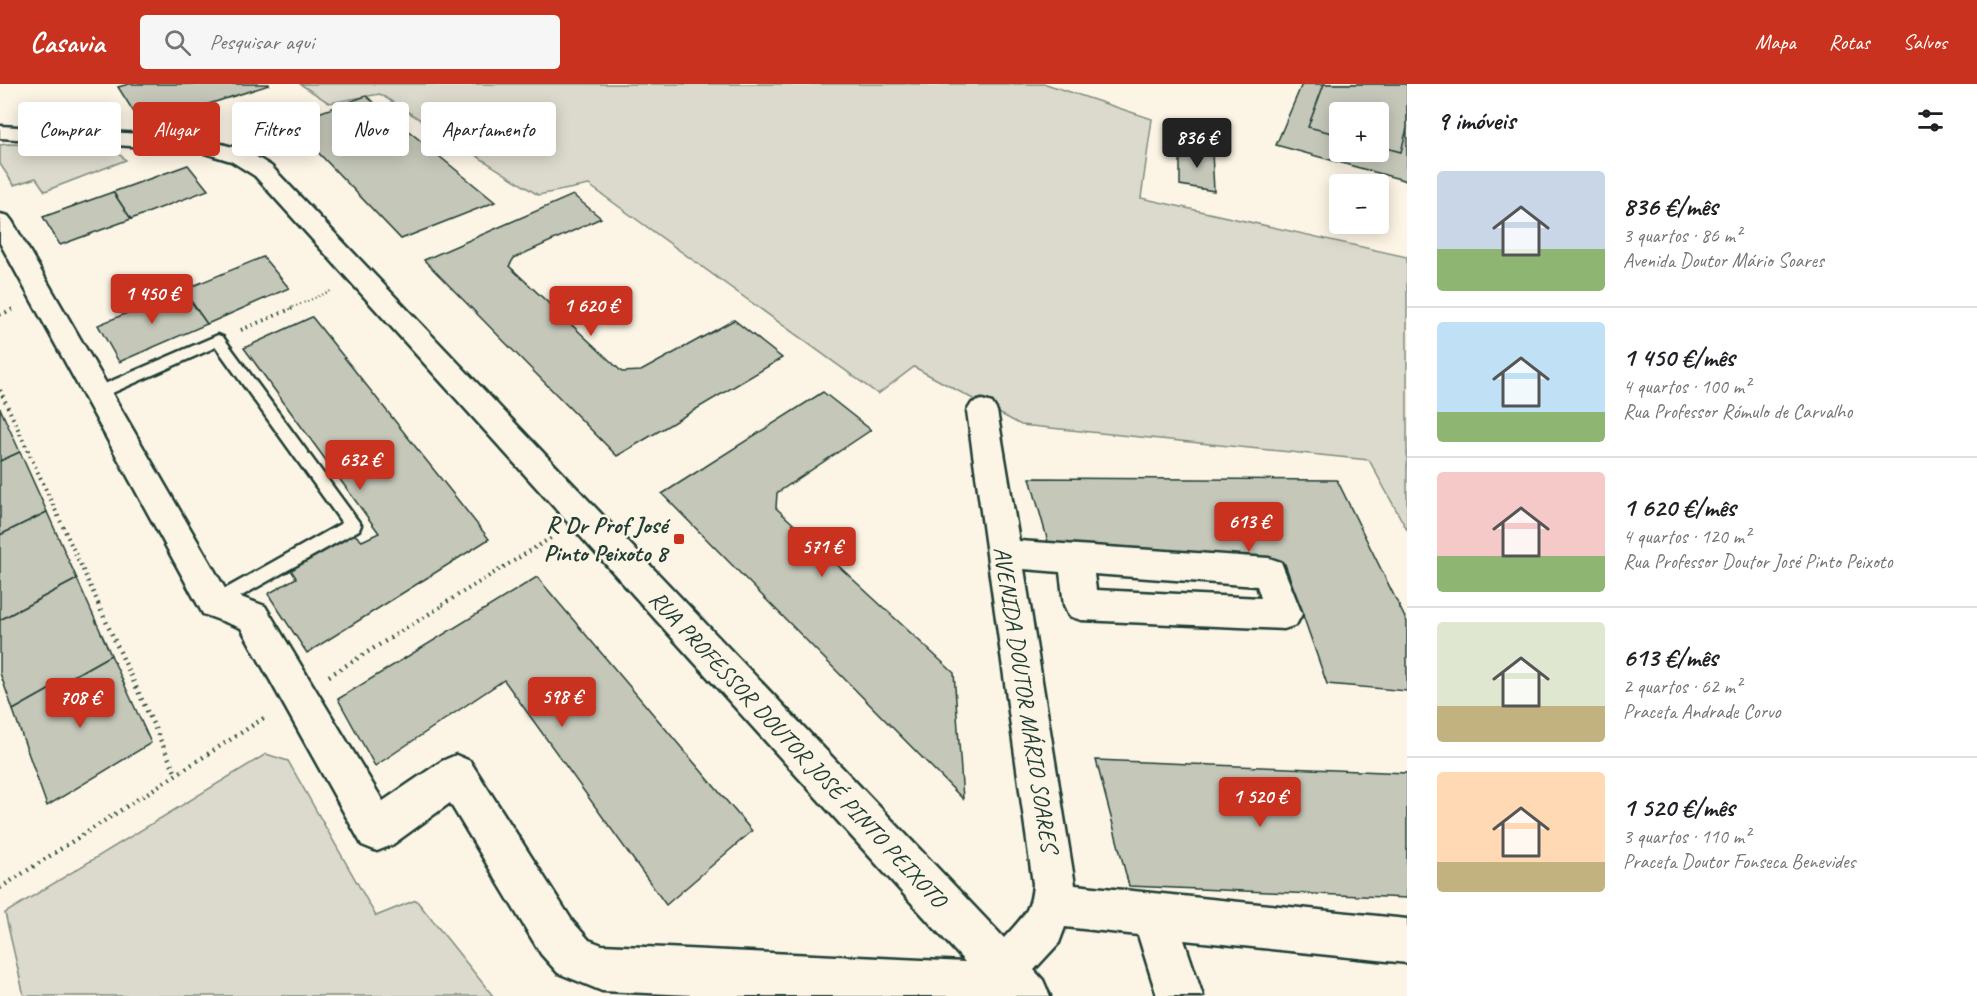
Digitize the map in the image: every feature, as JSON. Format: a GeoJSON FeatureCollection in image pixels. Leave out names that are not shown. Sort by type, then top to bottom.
{"type":"FeatureCollection","features":[{"type":"Feature","properties":{"kind":"street","name":"RUA PROFESSOR DOUTOR JOSÉ PINTO PEIXOTO"},"geometry":{"type":"LineString","coordinates":[[0,132],[196,144],[239,156],[254,163],[275,182],[361,278],[1016,984]]}},
{"type":"Feature","properties":{"kind":"street"},"geometry":{"type":"LineString","coordinates":[[0,221],[215,603],[253,617],[377,830],[456,775],[557,938],[574,957],[602,968],[965,985],[1016,984]]}},
{"type":"Feature","properties":{"kind":"street","name":"AVENIDA DOUTOR MÁRIO SOARES"},"geometry":{"type":"LineString","coordinates":[[982,411],[1054,884],[1053,904],[1016,984]]}},
{"type":"Feature","properties":{"kind":"street"},"geometry":{"type":"LineString","coordinates":[[1004,554],[1269,572],[1284,614],[1081,605],[1076,559]]}},
{"type":"Feature","properties":{"kind":"street"},"geometry":{"type":"LineString","coordinates":[[1053,904],[1407,941]]}},
{"type":"Feature","properties":{"kind":"street"},"geometry":{"type":"LineString","coordinates":[[1154,916],[1180,996]]}},
{"type":"Feature","properties":{"kind":"lane"},"geometry":{"type":"LineString","coordinates":[[98,393],[218,340],[353,525],[215,603]]}},
{"type":"Feature","properties":{"kind":"path"},"geometry":{"type":"LineString","coordinates":[[218,340],[361,278]]}},
{"type":"Feature","properties":{"kind":"path"},"geometry":{"type":"LineString","coordinates":[[0,390],[176,774]]}},
{"type":"Feature","properties":{"kind":"shaded area"},"geometry":{"type":"Polygon","coordinates":[[[300,84],[1046,84],[1152,119],[1141,198],[1407,257],[1407,530],[1369,460],[1021,425],[914,367],[878,394],[589,185],[538,195],[477,156],[556,156],[556,102],[421,102],[421,120],[409,113],[409,102],[393,102],[380,94],[329,103],[300,84]]]}},
{"type":"Feature","properties":{"kind":"shaded area"},"geometry":{"type":"Polygon","coordinates":[[[18,144],[18,156],[121,156],[126,160],[45,191],[36,178],[14,185],[0,164],[0,145],[18,144]]]}},
{"type":"Feature","properties":{"kind":"shaded area"},"geometry":{"type":"Polygon","coordinates":[[[266,754],[288,761],[376,916],[416,900],[493,996],[24,996],[5,913],[266,754]]]}},
{"type":"Feature","properties":{"kind":"building"},"geometry":{"type":"Polygon","coordinates":[[[129,84],[269,84],[215,102],[133,102],[133,111],[118,87],[129,84]]]}},
{"type":"Feature","properties":{"kind":"building"},"geometry":{"type":"Polygon","coordinates":[[[1302,84],[1407,84],[1407,181],[1389,176],[1389,174],[1338,162],[1389,162],[1389,102],[1329,102],[1329,160],[1276,145],[1302,84]]]}},
{"type":"Feature","properties":{"kind":"building"},"geometry":{"type":"Polygon","coordinates":[[[1324,84],[1407,84],[1407,128],[1401,152],[1389,149],[1389,102],[1329,102],[1329,132],[1308,127],[1324,84]]]}},
{"type":"Feature","properties":{"kind":"building"},"geometry":{"type":"Polygon","coordinates":[[[366,96],[373,102],[349,102],[366,96]]]}},
{"type":"Feature","properties":{"kind":"building"},"geometry":{"type":"Polygon","coordinates":[[[332,108],[332,156],[409,156],[409,131],[421,141],[421,156],[439,156],[495,202],[401,239],[320,154],[320,112],[332,108]]]}},
{"type":"Feature","properties":{"kind":"building"},"geometry":{"type":"Polygon","coordinates":[[[1180,147],[1212,152],[1214,191],[1180,185],[1180,147]]]}},
{"type":"Feature","properties":{"kind":"building"},"geometry":{"type":"Polygon","coordinates":[[[188,165],[208,190],[131,219],[113,192],[188,165]]]}},
{"type":"Feature","properties":{"kind":"building"},"geometry":{"type":"Polygon","coordinates":[[[113,192],[131,219],[60,245],[43,217],[113,192]]]}},
{"type":"Feature","properties":{"kind":"building"},"geometry":{"type":"Polygon","coordinates":[[[573,195],[601,218],[514,258],[509,266],[622,372],[641,371],[734,320],[782,358],[617,456],[424,260],[573,195]]]}},
{"type":"Feature","properties":{"kind":"building"},"geometry":{"type":"Polygon","coordinates":[[[263,257],[289,288],[207,324],[183,290],[263,257]]]}},
{"type":"Feature","properties":{"kind":"building"},"geometry":{"type":"Polygon","coordinates":[[[183,290],[207,324],[119,362],[98,325],[183,290]]]}},
{"type":"Feature","properties":{"kind":"building"},"geometry":{"type":"Polygon","coordinates":[[[312,317],[489,539],[307,653],[268,594],[296,578],[291,570],[354,534],[362,541],[379,533],[244,348],[312,317]]]}},
{"type":"Feature","properties":{"kind":"building"},"geometry":{"type":"Polygon","coordinates":[[[823,392],[871,430],[777,493],[776,508],[954,673],[963,799],[662,494],[823,392]]]}},
{"type":"Feature","properties":{"kind":"building"},"geometry":{"type":"Polygon","coordinates":[[[0,408],[20,452],[0,461],[0,408]]]}},
{"type":"Feature","properties":{"kind":"building"},"geometry":{"type":"Polygon","coordinates":[[[20,452],[47,512],[0,535],[0,461],[20,452]]]}},
{"type":"Feature","properties":{"kind":"building"},"geometry":{"type":"Polygon","coordinates":[[[1030,478],[1337,480],[1407,622],[1407,691],[1327,684],[1285,564],[1052,556],[1030,478]]]}},
{"type":"Feature","properties":{"kind":"building"},"geometry":{"type":"Polygon","coordinates":[[[47,512],[77,579],[0,620],[0,535],[47,512]]]}},
{"type":"Feature","properties":{"kind":"building"},"geometry":{"type":"Polygon","coordinates":[[[537,577],[752,831],[666,905],[504,680],[375,766],[338,699],[537,577]]]}},
{"type":"Feature","properties":{"kind":"building"},"geometry":{"type":"Polygon","coordinates":[[[77,579],[111,655],[13,710],[0,673],[0,620],[77,579]]]}},
{"type":"Feature","properties":{"kind":"building"},"geometry":{"type":"Polygon","coordinates":[[[111,655],[151,743],[47,806],[13,710],[111,655]]]}},
{"type":"Feature","properties":{"kind":"building"},"geometry":{"type":"Polygon","coordinates":[[[1096,760],[1407,773],[1407,898],[1129,886],[1096,760]]]}},
{"type":"Feature","properties":{"kind":"place","name":"R Dr Prof José Pinto Peixoto 8"},"geometry":{"type":"Point","coordinates":[679,539]}}]}
